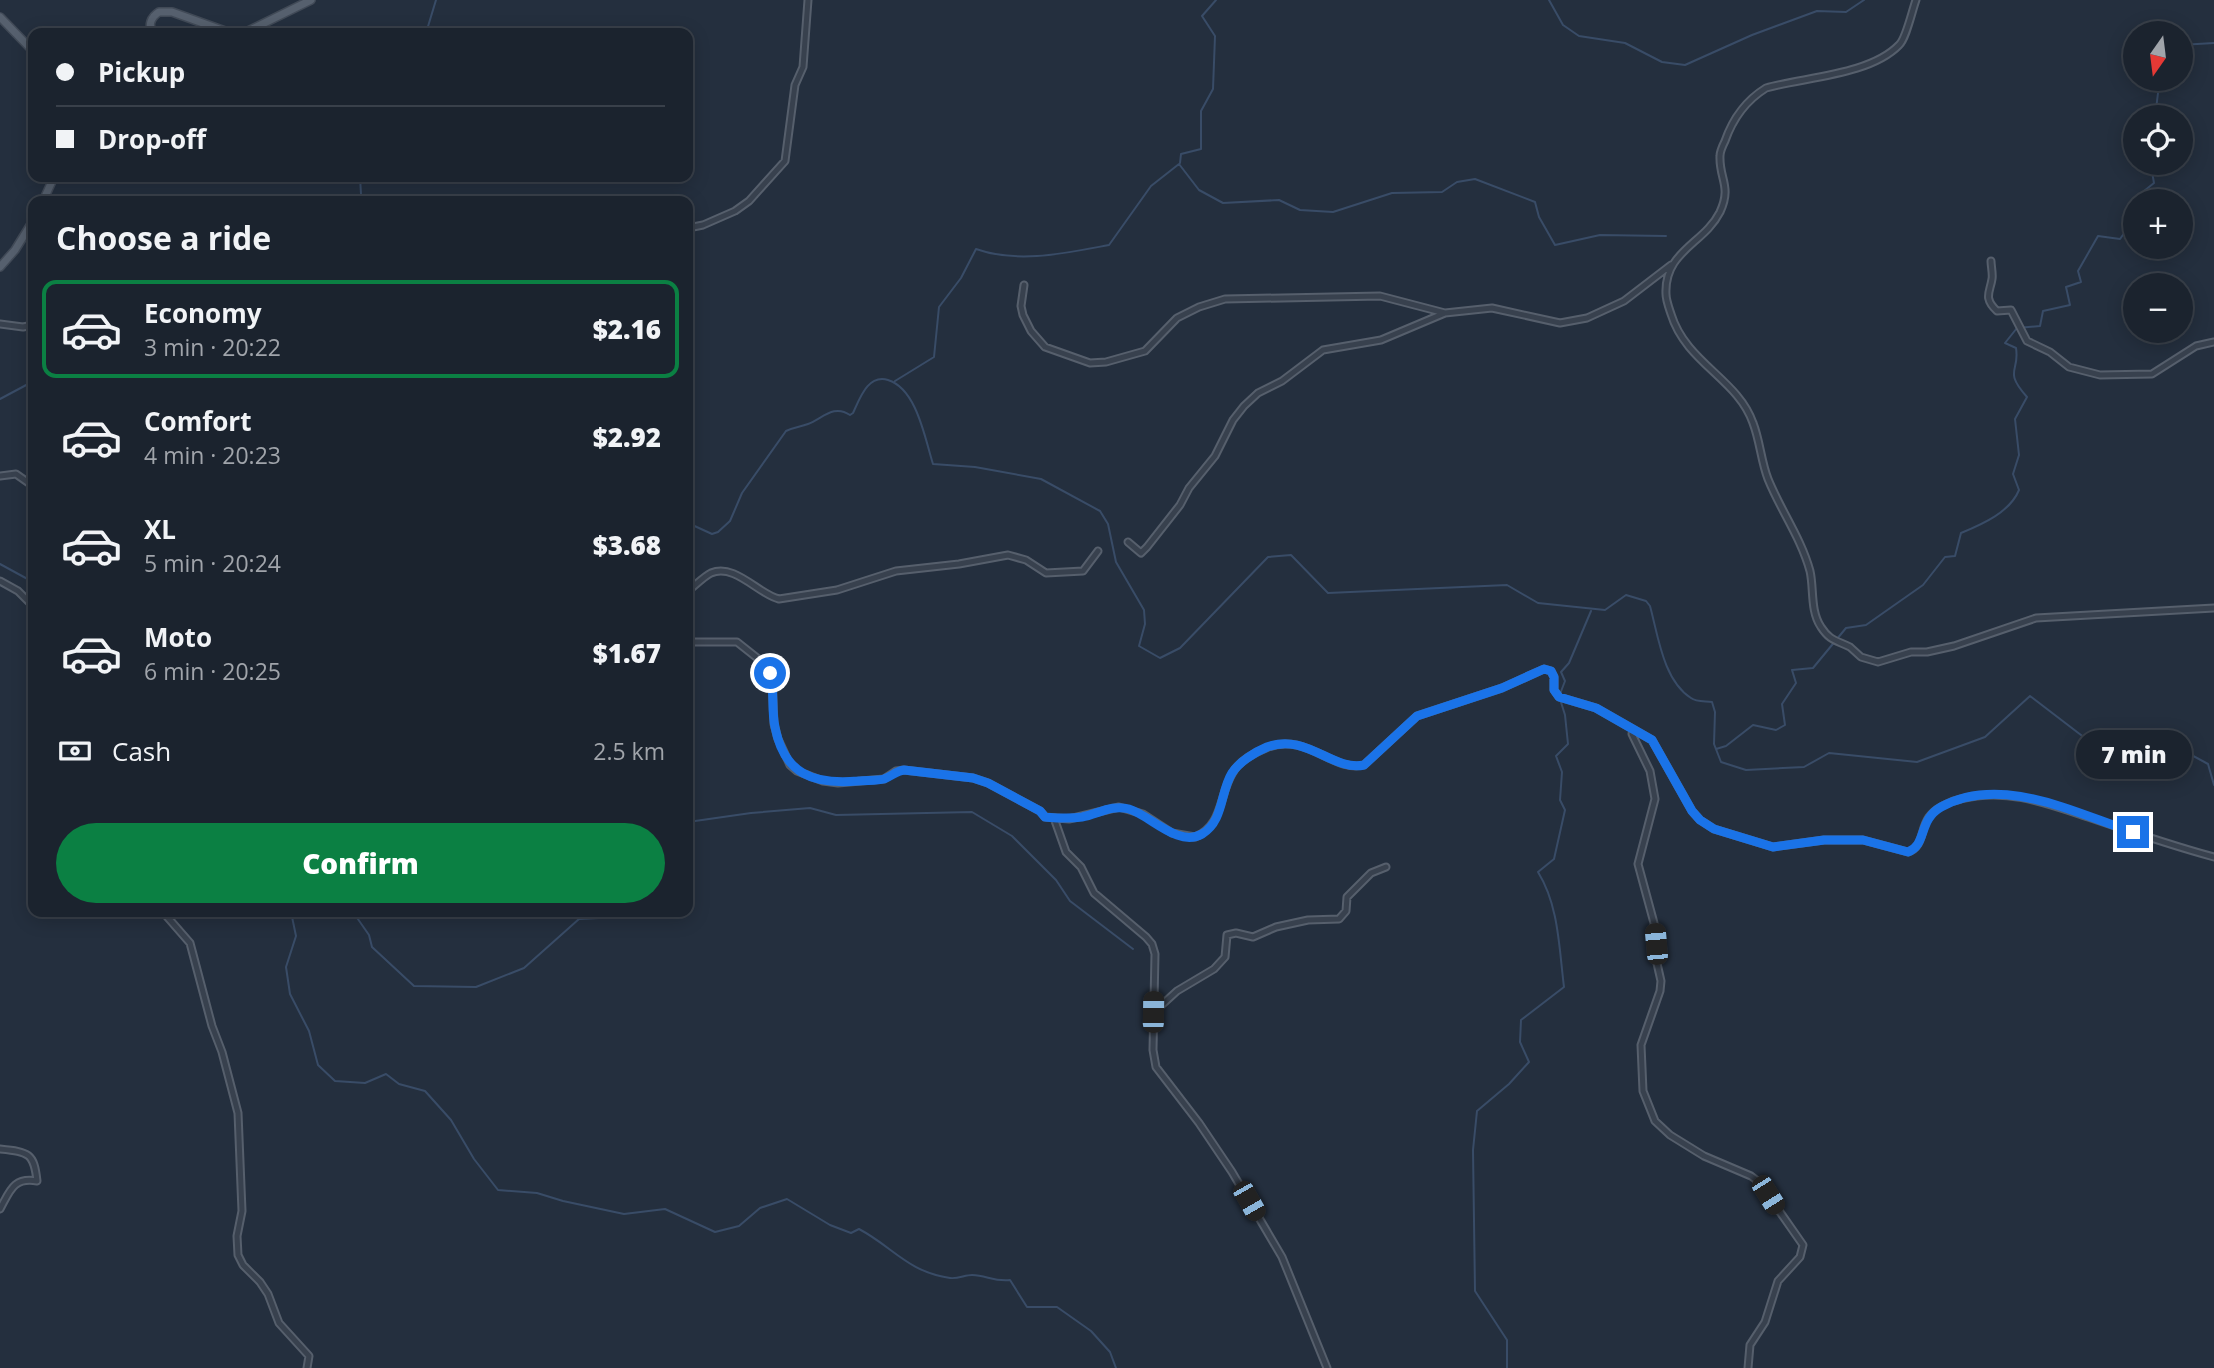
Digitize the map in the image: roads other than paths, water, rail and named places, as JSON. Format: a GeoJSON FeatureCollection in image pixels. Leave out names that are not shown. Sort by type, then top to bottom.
{"type":"FeatureCollection","features":[{"type":"Feature","properties":{"kind":"main road"},"geometry":{"type":"LineString","coordinates":[[254,28],[311,0]]}},
{"type":"Feature","properties":{"kind":"main road"},"geometry":{"type":"LineString","coordinates":[[150,28],[151,21],[159,12],[172,12],[217,28]]}},
{"type":"Feature","properties":{"kind":"main road"},"geometry":{"type":"LineString","coordinates":[[0,17],[28,46]]}},
{"type":"Feature","properties":{"kind":"main road"},"geometry":{"type":"LineString","coordinates":[[0,269],[28,229]]}},
{"type":"Feature","properties":{"kind":"street"},"geometry":{"type":"LineString","coordinates":[[693,227],[736,211],[749,201],[785,161],[795,85],[803,67],[807,0]]}},
{"type":"Feature","properties":{"kind":"street"},"geometry":{"type":"LineString","coordinates":[[1128,542],[1141,553],[1222,446],[1233,420],[1258,393],[1282,381],[1323,350],[1381,340],[1445,313],[1492,308],[1560,323],[1587,318],[1624,301],[1673,263],[1719,214],[1727,192],[1720,155],[1733,119],[1746,104],[1766,88],[1829,76],[1872,62],[1900,44],[1916,0]]}},
{"type":"Feature","properties":{"kind":"street"},"geometry":{"type":"LineString","coordinates":[[1991,261],[1993,279],[1988,289],[1991,306],[1997,312],[2011,310],[2027,341],[2050,352],[2069,368],[2100,375],[2152,374],[2196,346],[2214,342]]}},
{"type":"Feature","properties":{"kind":"street"},"geometry":{"type":"LineString","coordinates":[[1673,263],[1665,295],[1675,325],[1692,353],[1745,406],[1753,422],[1767,477],[1804,552],[1811,575],[1812,595],[1819,625],[1831,641],[1850,647],[1868,660],[1878,662],[1911,652],[1927,652],[1954,646],[2036,618],[2214,608]]}},
{"type":"Feature","properties":{"kind":"street"},"geometry":{"type":"LineString","coordinates":[[1024,285],[1021,306],[1031,331],[1045,346],[1090,363],[1106,362],[1145,351],[1177,318],[1199,307],[1225,299],[1380,296],[1445,313]]}},
{"type":"Feature","properties":{"kind":"street"},"geometry":{"type":"LineString","coordinates":[[0,324],[28,326]]}},
{"type":"Feature","properties":{"kind":"street"},"geometry":{"type":"LineString","coordinates":[[0,476],[16,474],[28,482]]}},
{"type":"Feature","properties":{"kind":"street"},"geometry":{"type":"LineString","coordinates":[[693,587],[711,573],[733,574],[755,584],[770,597],[779,599],[837,590],[896,571],[1009,555],[1026,559],[1046,573],[1083,571],[1098,551]]}},
{"type":"Feature","properties":{"kind":"street"},"geometry":{"type":"LineString","coordinates":[[0,581],[18,591],[28,601]]}},
{"type":"Feature","properties":{"kind":"street"},"geometry":{"type":"LineString","coordinates":[[693,642],[737,642],[761,661],[771,677],[774,724],[778,739],[790,765],[797,771],[838,783],[884,779],[896,771],[904,770],[962,776],[988,783],[1040,811],[1045,817],[1078,817],[1119,807],[1143,814],[1172,833],[1195,837],[1208,829],[1218,815],[1233,772],[1240,764],[1266,748],[1297,745],[1342,763],[1364,765],[1417,716],[1502,688],[1544,669],[1551,671],[1554,690],[1559,697],[1596,708],[1652,740],[1668,771],[1700,820],[1714,829],[1761,844],[1773,847],[1824,840],[1863,840],[1908,852],[1919,843],[1929,816],[1941,807],[1961,799],[1993,795],[2038,800],[2214,857]]}},
{"type":"Feature","properties":{"kind":"street"},"geometry":{"type":"LineString","coordinates":[[1633,729],[1632,734],[1650,771],[1655,799],[1639,864],[1654,923],[1656,959],[1661,981],[1660,991],[1643,1034],[1641,1050],[1646,1101],[1655,1121],[1670,1135],[1704,1156],[1759,1182],[1803,1245],[1800,1256],[1778,1281],[1765,1321],[1750,1345],[1748,1368]]}},
{"type":"Feature","properties":{"kind":"street"},"geometry":{"type":"LineString","coordinates":[[1054,818],[1066,852],[1081,867],[1094,893],[1109,908],[1139,929],[1152,944],[1155,954],[1153,1060],[1232,1172],[1282,1257],[1327,1368]]}},
{"type":"Feature","properties":{"kind":"street"},"geometry":{"type":"LineString","coordinates":[[1153,1012],[1177,991],[1214,970],[1224,957],[1227,935],[1236,933],[1253,937],[1276,927],[1308,920],[1339,919],[1346,911],[1347,897],[1371,873],[1386,867]]}},
{"type":"Feature","properties":{"kind":"street"},"geometry":{"type":"LineString","coordinates":[[167,917],[190,943],[238,1113],[242,1192],[236,1248],[238,1255],[243,1265],[268,1294],[279,1323],[309,1356],[307,1368]]}},
{"type":"Feature","properties":{"kind":"street"},"geometry":{"type":"LineString","coordinates":[[0,1149],[30,1156],[34,1160],[37,1181],[27,1179],[18,1182],[10,1190],[0,1209]]}},
{"type":"Feature","properties":{"kind":"waterway"},"geometry":{"type":"LineString","coordinates":[[428,28],[436,0]]}},
{"type":"Feature","properties":{"kind":"waterway"},"geometry":{"type":"LineString","coordinates":[[1180,163],[1181,154],[1201,149],[1201,111],[1213,89],[1215,36],[1202,16],[1216,0]]}},
{"type":"Feature","properties":{"kind":"waterway"},"geometry":{"type":"LineString","coordinates":[[1549,0],[1563,25],[1579,36],[1625,43],[1662,62],[1685,65],[1752,35],[1817,11],[1846,12],[1864,0]]}},
{"type":"Feature","properties":{"kind":"waterway"},"geometry":{"type":"LineString","coordinates":[[2193,44],[2214,43]]}},
{"type":"Feature","properties":{"kind":"waterway"},"geometry":{"type":"LineString","coordinates":[[2156,105],[2158,91]]}},
{"type":"Feature","properties":{"kind":"waterway"},"geometry":{"type":"LineString","coordinates":[[895,381],[934,357],[939,307],[961,278],[976,249],[1008,256],[1042,256],[1109,245],[1151,186],[1179,164],[1199,190],[1223,203],[1279,200],[1300,210],[1333,212],[1392,193],[1442,192],[1457,182],[1475,179],[1535,202],[1539,217],[1555,245],[1600,235],[1666,236]]}},
{"type":"Feature","properties":{"kind":"waterway"},"geometry":{"type":"LineString","coordinates":[[2146,189],[2154,183],[2153,175]]}},
{"type":"Feature","properties":{"kind":"waterway"},"geometry":{"type":"LineString","coordinates":[[359,196],[360,182]]}},
{"type":"Feature","properties":{"kind":"waterway"},"geometry":{"type":"LineString","coordinates":[[1716,749],[1726,746],[1753,725],[1776,730],[1785,725],[1782,704],[1796,683],[1792,670],[1813,668],[1846,628],[1866,625],[1923,585],[1945,557],[1955,556],[1961,533],[1995,516],[2015,498],[2019,490],[2013,474],[2019,455],[2015,419],[2027,397],[2014,376],[2016,348],[2005,343],[2017,328],[2040,326],[2043,311],[2070,305],[2066,287],[2081,282],[2078,271],[2098,236],[2120,239],[2123,235]]}},
{"type":"Feature","properties":{"kind":"waterway"},"geometry":{"type":"LineString","coordinates":[[693,525],[712,534],[718,532],[730,521],[742,493],[786,431],[834,411],[850,415],[870,384],[881,379],[888,380],[898,385],[913,404],[933,464],[975,467],[1041,479],[1100,511],[1108,524],[1116,562],[1144,610],[1145,624],[1139,646],[1160,658],[1180,648],[1268,557],[1291,555],[1328,593],[1507,585],[1538,603],[1605,610],[1626,595],[1646,601],[1650,606],[1663,656],[1674,680],[1682,690],[1693,699],[1712,702],[1715,712],[1714,744],[1721,762],[1746,770],[1804,767],[1829,753],[1917,762],[1985,737],[2030,696],[2111,758],[2173,745],[2208,764],[2214,785]]}},
{"type":"Feature","properties":{"kind":"waterway"},"geometry":{"type":"LineString","coordinates":[[0,399],[28,384]]}},
{"type":"Feature","properties":{"kind":"waterway"},"geometry":{"type":"LineString","coordinates":[[0,564],[28,579]]}},
{"type":"Feature","properties":{"kind":"waterway"},"geometry":{"type":"LineString","coordinates":[[1560,694],[1565,681],[1561,672],[1569,663],[1591,611]]}},
{"type":"Feature","properties":{"kind":"waterway"},"geometry":{"type":"LineString","coordinates":[[1507,1368],[1507,1340],[1475,1291],[1473,1150],[1477,1111],[1509,1084],[1529,1062],[1520,1042],[1521,1020],[1564,987],[1554,913],[1538,872],[1554,859],[1565,810],[1560,800],[1562,772],[1556,756],[1568,744],[1565,715],[1560,699]]}},
{"type":"Feature","properties":{"kind":"waterway"},"geometry":{"type":"LineString","coordinates":[[693,821],[810,808],[836,815],[972,812],[1012,836],[1056,880],[1070,901],[1133,949]]}},
{"type":"Feature","properties":{"kind":"waterway"},"geometry":{"type":"LineString","coordinates":[[292,917],[296,936],[286,967],[290,994],[309,1031],[318,1065],[335,1081],[365,1083],[386,1074],[399,1084],[425,1091],[451,1120],[474,1159],[498,1190],[537,1193],[624,1214],[665,1209],[715,1232],[739,1226],[760,1208],[787,1199],[830,1225],[851,1233],[859,1229],[912,1265],[935,1275],[950,1278],[972,1275],[1010,1280],[1027,1307],[1057,1307],[1091,1331],[1110,1352],[1116,1368]]}},
{"type":"Feature","properties":{"kind":"waterway"},"geometry":{"type":"LineString","coordinates":[[356,917],[369,935],[372,947],[414,986],[476,987],[524,968],[579,919],[600,917]]}}]}
